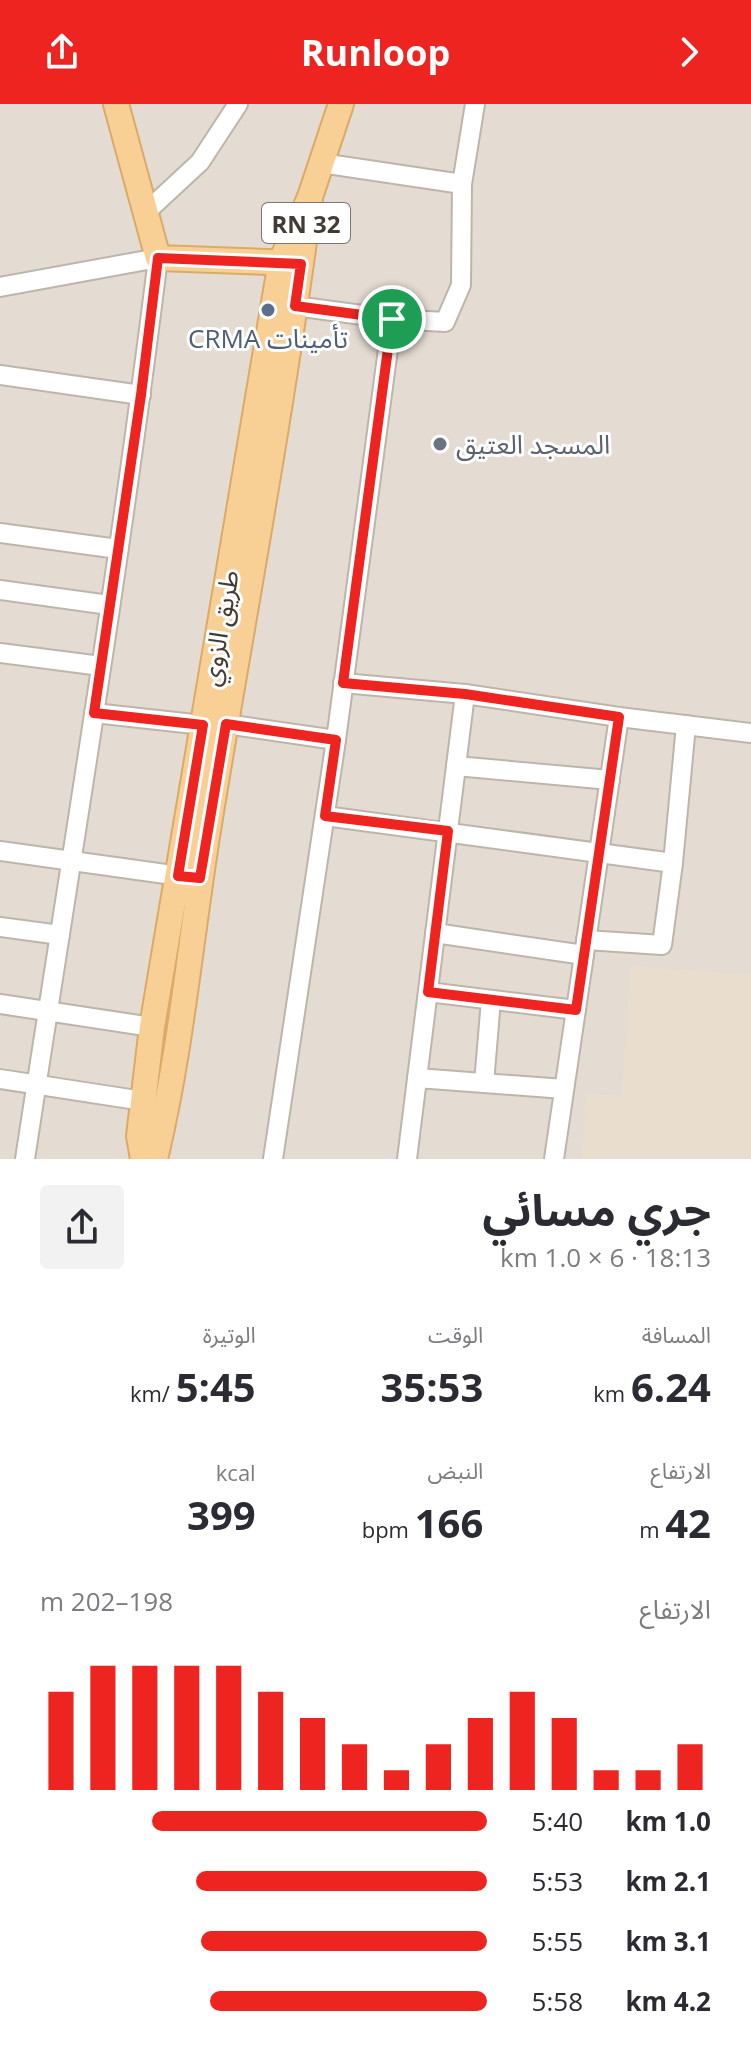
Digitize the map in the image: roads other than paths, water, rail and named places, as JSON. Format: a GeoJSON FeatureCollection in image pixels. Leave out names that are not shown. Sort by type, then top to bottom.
{"type":"FeatureCollection","features":[{"type":"Feature","properties":{"kind":"main road"},"geometry":{"type":"LineString","coordinates":[[116,104],[158,258],[291,263]]}},
{"type":"Feature","properties":{"kind":"main road","name":"طريق الزوي"},"geometry":{"type":"LineString","coordinates":[[155,1159],[167,1109],[189,877],[291,263],[341,104]]}},
{"type":"Feature","properties":{"kind":"main road","name":"طريق الزوي"},"geometry":{"type":"LineString","coordinates":[[214,724],[295,306],[291,263]]}},
{"type":"Feature","properties":{"kind":"main road","name":"طريق الزوي"},"geometry":{"type":"LineString","coordinates":[[143,1159],[139,1136],[152,1027],[189,877]]}},
{"type":"Feature","properties":{"kind":"street"},"geometry":{"type":"LineString","coordinates":[[145,213],[200,162],[238,104]]}},
{"type":"Feature","properties":{"kind":"street"},"geometry":{"type":"LineString","coordinates":[[295,306],[392,319],[445,322],[461,285],[462,184],[475,104]]}},
{"type":"Feature","properties":{"kind":"street"},"geometry":{"type":"LineString","coordinates":[[321,163],[462,184]]}},
{"type":"Feature","properties":{"kind":"street"},"geometry":{"type":"LineString","coordinates":[[0,287],[158,258],[101,666],[25,1159]]}},
{"type":"Feature","properties":{"kind":"street"},"geometry":{"type":"LineString","coordinates":[[273,1159],[336,740],[392,319]]}},
{"type":"Feature","properties":{"kind":"street"},"geometry":{"type":"LineString","coordinates":[[0,375],[141,395]]}},
{"type":"Feature","properties":{"kind":"street"},"geometry":{"type":"LineString","coordinates":[[0,533],[118,549]]}},
{"type":"Feature","properties":{"kind":"street"},"geometry":{"type":"LineString","coordinates":[[0,590],[109,605]]}},
{"type":"Feature","properties":{"kind":"street"},"geometry":{"type":"LineString","coordinates":[[0,653],[101,666]]}},
{"type":"Feature","properties":{"kind":"street"},"geometry":{"type":"LineString","coordinates":[[343,683],[465,694],[751,733]]}},
{"type":"Feature","properties":{"kind":"street"},"geometry":{"type":"LineString","coordinates":[[407,1159],[465,694]]}},
{"type":"Feature","properties":{"kind":"street"},"geometry":{"type":"LineString","coordinates":[[94,713],[336,740]]}},
{"type":"Feature","properties":{"kind":"street"},"geometry":{"type":"LineString","coordinates":[[554,1159],[619,717]]}},
{"type":"Feature","properties":{"kind":"street"},"geometry":{"type":"LineString","coordinates":[[435,933],[585,948],[662,945],[686,725]]}},
{"type":"Feature","properties":{"kind":"street"},"geometry":{"type":"LineString","coordinates":[[456,766],[610,780]]}},
{"type":"Feature","properties":{"kind":"street"},"geometry":{"type":"LineString","coordinates":[[325,816],[673,863]]}},
{"type":"Feature","properties":{"kind":"street"},"geometry":{"type":"LineString","coordinates":[[0,851],[189,877]]}},
{"type":"Feature","properties":{"kind":"street"},"geometry":{"type":"LineString","coordinates":[[0,927],[60,935]]}},
{"type":"Feature","properties":{"kind":"street"},"geometry":{"type":"LineString","coordinates":[[428,992],[576,1010]]}},
{"type":"Feature","properties":{"kind":"street"},"geometry":{"type":"LineString","coordinates":[[484,1083],[491,1000]]}},
{"type":"Feature","properties":{"kind":"street"},"geometry":{"type":"LineString","coordinates":[[0,1004],[152,1027]]}},
{"type":"Feature","properties":{"kind":"street"},"geometry":{"type":"LineString","coordinates":[[417,1078],[564,1089]]}},
{"type":"Feature","properties":{"kind":"street"},"geometry":{"type":"LineString","coordinates":[[0,1079],[143,1101]]}},
{"type":"Feature","properties":{"kind":"place","name":"CRMA تأمينات"},"geometry":{"type":"Point","coordinates":[268,310]}},
{"type":"Feature","properties":{"kind":"place","name":"المسجد العتيق"},"geometry":{"type":"Point","coordinates":[440,444]}}]}
